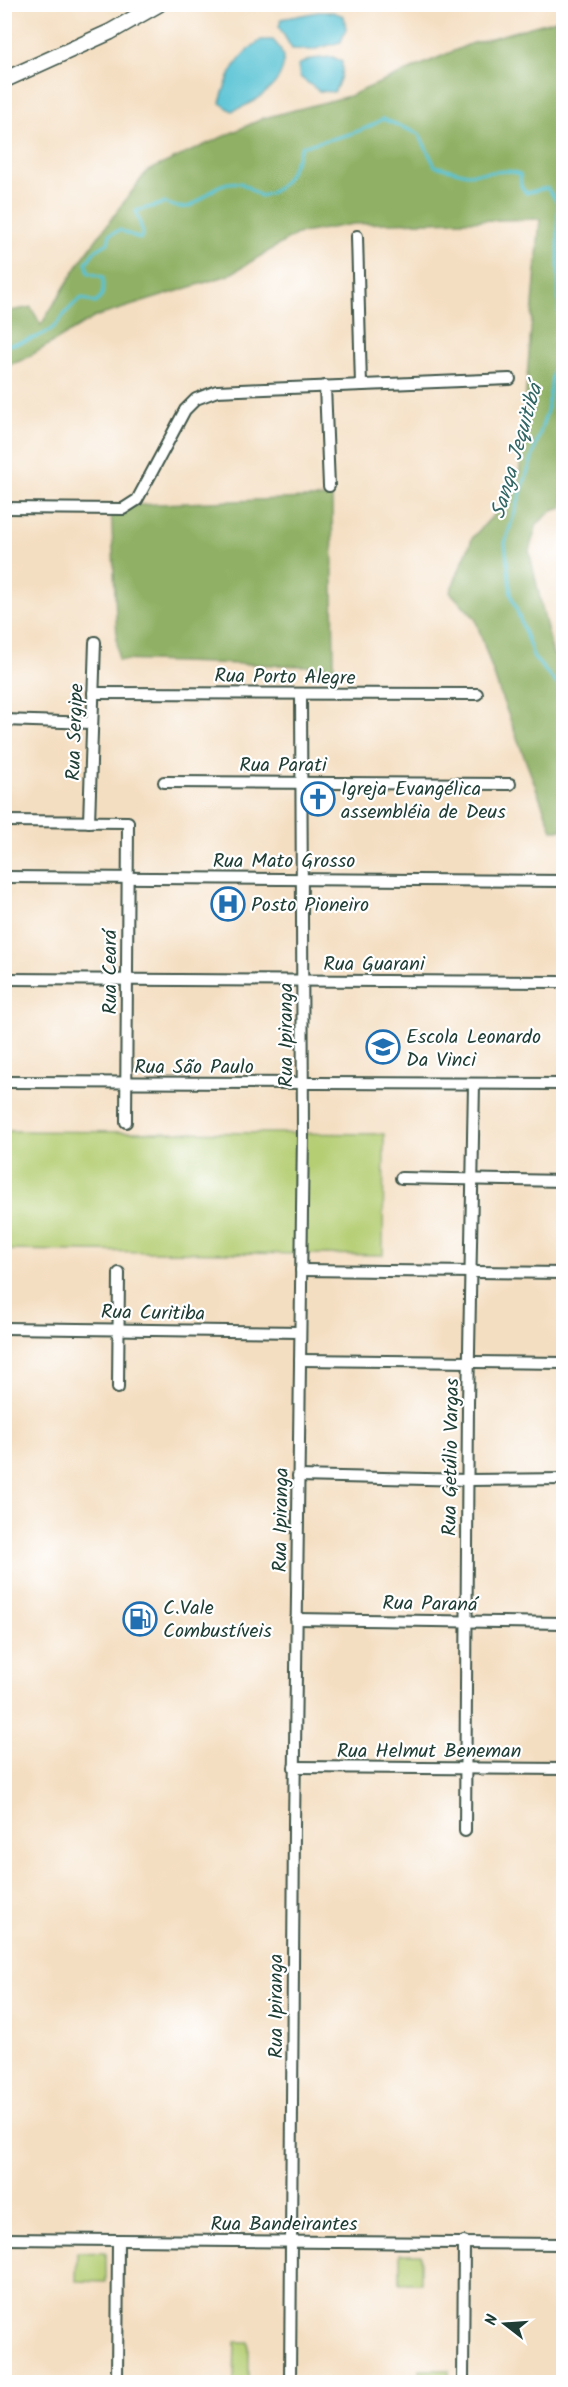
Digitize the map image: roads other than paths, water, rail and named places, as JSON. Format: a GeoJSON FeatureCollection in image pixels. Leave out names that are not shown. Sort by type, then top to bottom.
{"type":"FeatureCollection","features":[{"type":"Feature","properties":{"kind":"street"},"geometry":{"type":"LineString","coordinates":[[4,80],[110,32],[159,4]]}},
{"type":"Feature","properties":{"kind":"street"},"geometry":{"type":"LineString","coordinates":[[357,236],[361,385]]}},
{"type":"Feature","properties":{"kind":"street"},"geometry":{"type":"LineString","coordinates":[[4,508],[123,509],[137,501],[185,410],[196,399],[217,391],[510,379]]}},
{"type":"Feature","properties":{"kind":"street"},"geometry":{"type":"LineString","coordinates":[[325,386],[329,486]]}},
{"type":"Feature","properties":{"kind":"street","name":"Rua Sergipe"},"geometry":{"type":"LineString","coordinates":[[89,822],[95,642]]}},
{"type":"Feature","properties":{"kind":"street","name":"Rua Porto Alegre"},"geometry":{"type":"LineString","coordinates":[[93,693],[477,694]]}},
{"type":"Feature","properties":{"kind":"street","name":"Rua Ipiranga"},"geometry":{"type":"LineString","coordinates":[[290,2382],[294,1767],[302,1270],[301,695]]}},
{"type":"Feature","properties":{"kind":"street"},"geometry":{"type":"LineString","coordinates":[[4,720],[92,723]]}},
{"type":"Feature","properties":{"kind":"street","name":"Rua Parati"},"geometry":{"type":"LineString","coordinates":[[164,782],[510,784]]}},
{"type":"Feature","properties":{"kind":"street"},"geometry":{"type":"LineString","coordinates":[[4,821],[89,822]]}},
{"type":"Feature","properties":{"kind":"street","name":"Rua Ceará"},"geometry":{"type":"LineString","coordinates":[[89,822],[128,822],[126,1122]]}},
{"type":"Feature","properties":{"kind":"street","name":"Rua Mato Grosso"},"geometry":{"type":"LineString","coordinates":[[4,877],[564,881]]}},
{"type":"Feature","properties":{"kind":"street","name":"Rua Guarani"},"geometry":{"type":"LineString","coordinates":[[4,979],[564,982]]}},
{"type":"Feature","properties":{"kind":"street","name":"Rua São Paulo"},"geometry":{"type":"LineString","coordinates":[[4,1082],[564,1084]]}},
{"type":"Feature","properties":{"kind":"street","name":"Rua Getúlio Vargas"},"geometry":{"type":"LineString","coordinates":[[465,1831],[474,1084]]}},
{"type":"Feature","properties":{"kind":"street"},"geometry":{"type":"LineString","coordinates":[[402,1178],[564,1181]]}},
{"type":"Feature","properties":{"kind":"street"},"geometry":{"type":"LineString","coordinates":[[302,1270],[564,1273]]}},
{"type":"Feature","properties":{"kind":"street"},"geometry":{"type":"LineString","coordinates":[[118,1388],[119,1273]]}},
{"type":"Feature","properties":{"kind":"street","name":"Rua Curitiba"},"geometry":{"type":"LineString","coordinates":[[4,1328],[300,1332]]}},
{"type":"Feature","properties":{"kind":"street"},"geometry":{"type":"LineString","coordinates":[[300,1360],[564,1363]]}},
{"type":"Feature","properties":{"kind":"street"},"geometry":{"type":"LineString","coordinates":[[298,1476],[468,1480],[564,1479]]}},
{"type":"Feature","properties":{"kind":"street","name":"Rua Paraná"},"geometry":{"type":"LineString","coordinates":[[296,1619],[564,1623]]}},
{"type":"Feature","properties":{"kind":"street","name":"Rua Helmut Beneman"},"geometry":{"type":"LineString","coordinates":[[294,1767],[564,1769]]}},
{"type":"Feature","properties":{"kind":"street","name":"Rua Bandeirantes"},"geometry":{"type":"LineString","coordinates":[[4,2239],[564,2244]]}},
{"type":"Feature","properties":{"kind":"street"},"geometry":{"type":"LineString","coordinates":[[117,2382],[118,2240]]}},
{"type":"Feature","properties":{"kind":"street"},"geometry":{"type":"LineString","coordinates":[[463,2382],[464,2242]]}},
{"type":"Feature","properties":{"kind":"water"},"geometry":{"type":"Polygon","coordinates":[[[318,12],[333,12],[344,16],[346,29],[341,42],[312,50],[292,49],[279,27],[281,19],[318,12]]]}},
{"type":"Feature","properties":{"kind":"water"},"geometry":{"type":"Polygon","coordinates":[[[261,40],[273,40],[281,51],[283,62],[281,73],[266,92],[243,107],[232,111],[220,103],[226,84],[239,60],[261,40]]]}},
{"type":"Feature","properties":{"kind":"water"},"geometry":{"type":"Polygon","coordinates":[[[333,57],[342,62],[341,77],[334,92],[319,91],[300,77],[298,65],[311,59],[333,57]]]}},
{"type":"Feature","properties":{"kind":"waterway"},"geometry":{"type":"LineString","coordinates":[[4,345],[38,337],[50,330],[82,298],[95,303],[100,298],[103,292],[103,277],[89,273],[86,263],[95,251],[108,243],[110,234],[120,230],[140,239],[143,233],[136,211],[166,203],[188,207],[219,186],[229,183],[240,183],[260,196],[269,194],[287,178],[302,146],[354,133],[383,119],[419,134],[435,166],[467,174],[508,171],[520,174],[521,186],[526,193],[547,188],[558,203],[564,204]]}},
{"type":"Feature","properties":{"kind":"waterway","name":"Sanga Jequitibá"},"geometry":{"type":"LineString","coordinates":[[558,204],[559,330],[547,411],[505,543],[511,594],[534,658],[564,692]]}},
{"type":"Feature","properties":{"kind":"place","name":"Igreja Evangélica assembléia de Deus"},"geometry":{"type":"Point","coordinates":[318,799]}},
{"type":"Feature","properties":{"kind":"place","name":"Posto Pioneiro"},"geometry":{"type":"Point","coordinates":[228,904]}},
{"type":"Feature","properties":{"kind":"place","name":"Escola Leonardo Da Vinci"},"geometry":{"type":"Point","coordinates":[383,1047]}},
{"type":"Feature","properties":{"kind":"place","name":"C.Vale Combustíveis"},"geometry":{"type":"Point","coordinates":[140,1619]}}]}
